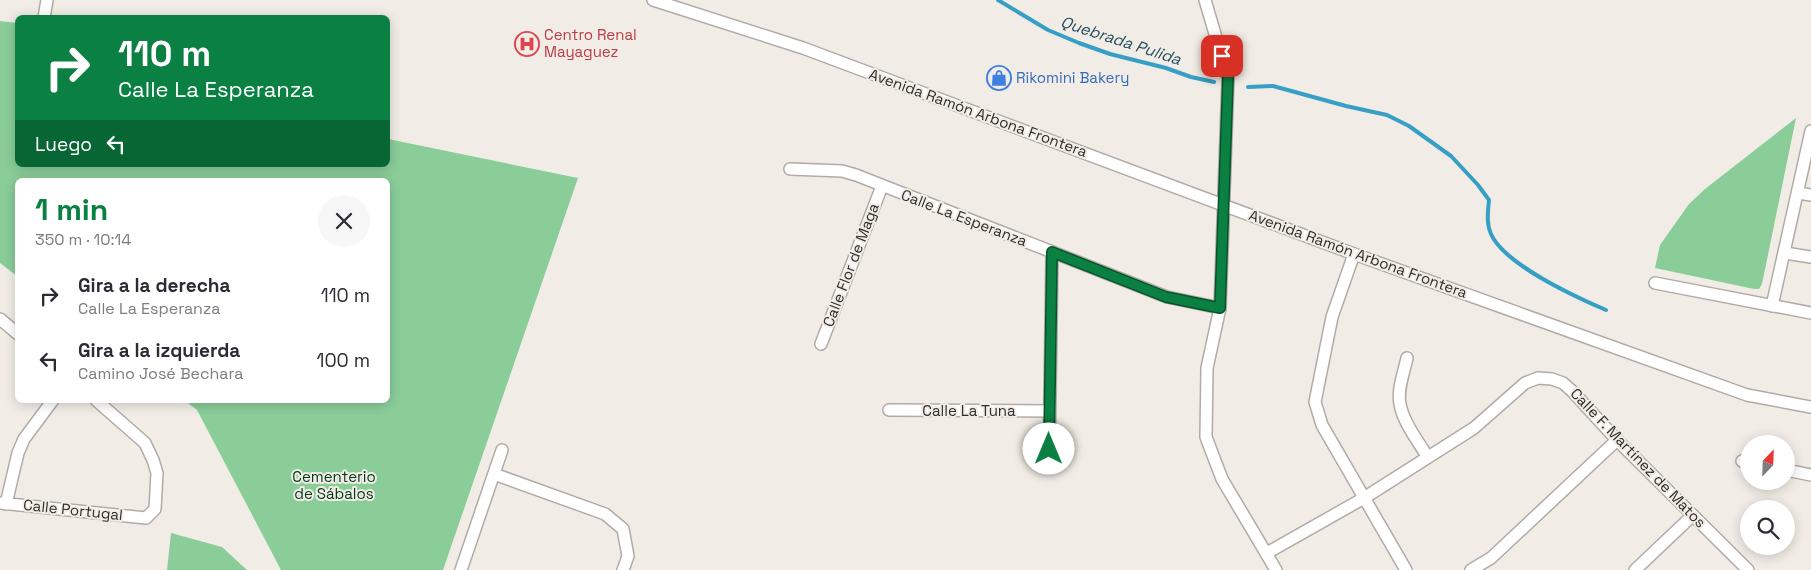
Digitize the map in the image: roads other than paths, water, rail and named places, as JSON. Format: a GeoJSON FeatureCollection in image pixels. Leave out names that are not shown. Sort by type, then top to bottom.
{"type":"FeatureCollection","features":[{"type":"Feature","properties":{"kind":"street"},"geometry":{"type":"LineString","coordinates":[[44,15],[47,0]]}},
{"type":"Feature","properties":{"kind":"street","name":"Avenida Ramón Arbona Frontera"},"geometry":{"type":"LineString","coordinates":[[653,0],[803,48],[1354,254],[1746,395],[1811,407]]}},
{"type":"Feature","properties":{"kind":"street"},"geometry":{"type":"LineString","coordinates":[[1204,0],[1228,78],[1220,308],[1207,368],[1206,437],[1222,479],[1276,570]]}},
{"type":"Feature","properties":{"kind":"street"},"geometry":{"type":"LineString","coordinates":[[1772,306],[1811,133]]}},
{"type":"Feature","properties":{"kind":"street","name":"Calle La Esperanza"},"geometry":{"type":"LineString","coordinates":[[790,169],[842,171],[1166,297],[1220,308]]}},
{"type":"Feature","properties":{"kind":"street","name":"Calle Flor de Maga"},"geometry":{"type":"LineString","coordinates":[[820,344],[882,186]]}},
{"type":"Feature","properties":{"kind":"street"},"geometry":{"type":"LineString","coordinates":[[1798,193],[1811,195]]}},
{"type":"Feature","properties":{"kind":"street"},"geometry":{"type":"LineString","coordinates":[[1049,468],[1052,252]]}},
{"type":"Feature","properties":{"kind":"street"},"geometry":{"type":"LineString","coordinates":[[1785,252],[1811,258]]}},
{"type":"Feature","properties":{"kind":"street"},"geometry":{"type":"LineString","coordinates":[[1354,254],[1332,317],[1315,402],[1322,425],[1406,570]]}},
{"type":"Feature","properties":{"kind":"street"},"geometry":{"type":"LineString","coordinates":[[1655,283],[1811,314]]}},
{"type":"Feature","properties":{"kind":"street"},"geometry":{"type":"LineString","coordinates":[[0,319],[15,332]]}},
{"type":"Feature","properties":{"kind":"street"},"geometry":{"type":"LineString","coordinates":[[1407,358],[1399,404],[1427,456]]}},
{"type":"Feature","properties":{"kind":"street","name":"Calle F. Martínez de Matos"},"geometry":{"type":"LineString","coordinates":[[1266,553],[1364,498],[1427,456],[1474,428],[1525,383],[1538,378],[1552,379],[1563,383],[1692,516],[1748,570]]}},
{"type":"Feature","properties":{"kind":"street"},"geometry":{"type":"LineString","coordinates":[[3,503],[18,453],[24,440],[52,403]]}},
{"type":"Feature","properties":{"kind":"street","name":"Calle Portugal"},"geometry":{"type":"LineString","coordinates":[[3,503],[146,518],[154,509],[157,473],[153,460],[145,444],[99,403]]}},
{"type":"Feature","properties":{"kind":"street","name":"Calle La Tuna"},"geometry":{"type":"LineString","coordinates":[[888,410],[1049,411]]}},
{"type":"Feature","properties":{"kind":"street"},"geometry":{"type":"LineString","coordinates":[[1471,570],[1491,558],[1617,440]]}},
{"type":"Feature","properties":{"kind":"street"},"geometry":{"type":"LineString","coordinates":[[461,570],[502,450]]}},
{"type":"Feature","properties":{"kind":"street"},"geometry":{"type":"LineString","coordinates":[[1795,472],[1811,475]]}},
{"type":"Feature","properties":{"kind":"street"},"geometry":{"type":"LineString","coordinates":[[494,474],[605,514],[623,529],[628,556],[623,570]]}},
{"type":"Feature","properties":{"kind":"street"},"geometry":{"type":"LineString","coordinates":[[1635,570],[1692,516]]}},
{"type":"Feature","properties":{"kind":"waterway","name":"Quebrada Pulida"},"geometry":{"type":"LineString","coordinates":[[998,0],[1048,30],[1079,43],[1110,54],[1214,82]]}},
{"type":"Feature","properties":{"kind":"waterway","name":"Quebrada Pulida"},"geometry":{"type":"LineString","coordinates":[[1248,87],[1273,86],[1387,115],[1409,126],[1451,156],[1478,185],[1489,200],[1489,230],[1498,245],[1510,257],[1560,288],[1606,310]]}},
{"type":"Feature","properties":{"kind":"place","name":"Centro Renal Mayaguez"},"geometry":{"type":"Point","coordinates":[527,44]}},
{"type":"Feature","properties":{"kind":"place","name":"Rikomini Bakery"},"geometry":{"type":"Point","coordinates":[999,78]}},
{"type":"Feature","properties":{"kind":"park label","name":"Cementerio de Sábalos"},"geometry":{"type":"Point","coordinates":[334,486]}}]}
